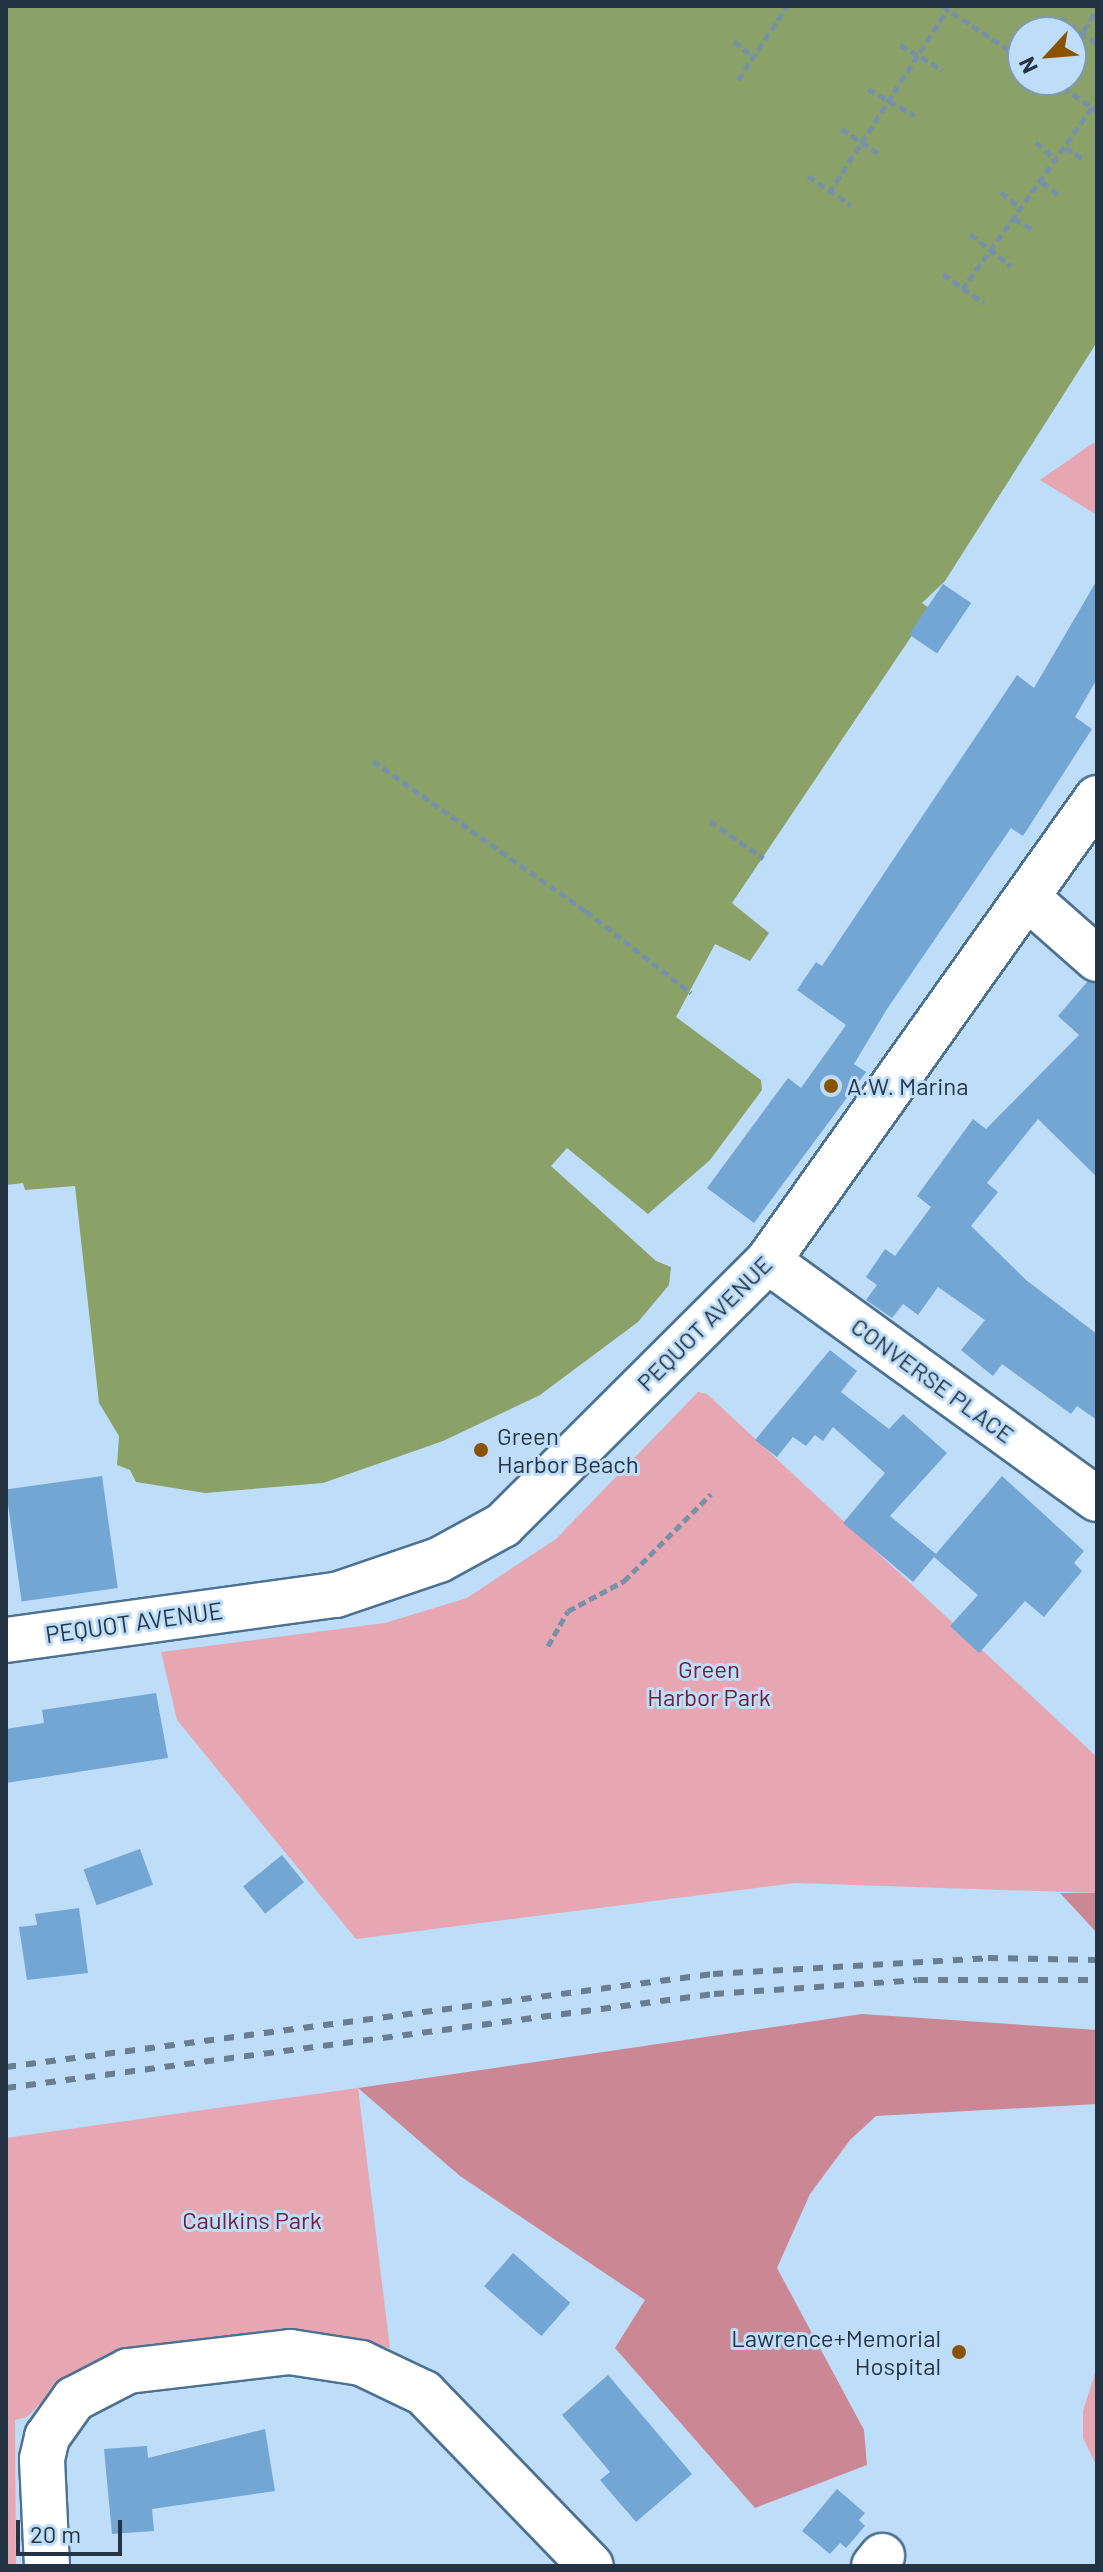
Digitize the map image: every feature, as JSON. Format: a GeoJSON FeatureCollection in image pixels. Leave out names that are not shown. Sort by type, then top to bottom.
{"type":"FeatureCollection","features":[{"type":"Feature","properties":{"kind":"street","name":"PEQUOT AVENUE"},"geometry":{"type":"LineString","coordinates":[[6,1640],[336,1595],[464,1549],[545,1488],[768,1261],[1029,899],[1097,798]]}},
{"type":"Feature","properties":{"kind":"street"},"geometry":{"type":"LineString","coordinates":[[1029,899],[1097,959]]}},
{"type":"Feature","properties":{"kind":"street","name":"CONVERSE PLACE"},"geometry":{"type":"LineString","coordinates":[[768,1261],[1097,1499]]}},
{"type":"Feature","properties":{"kind":"street"},"geometry":{"type":"LineString","coordinates":[[47,2566],[42,2459],[47,2437],[74,2399],[128,2371],[290,2352],[361,2363],[424,2393],[591,2566]]}},
{"type":"Feature","properties":{"kind":"path"},"geometry":{"type":"LineString","coordinates":[[738,80],[787,6]]}},
{"type":"Feature","properties":{"kind":"path"},"geometry":{"type":"LineString","coordinates":[[829,193],[891,101],[945,8],[1007,49]]}},
{"type":"Feature","properties":{"kind":"path"},"geometry":{"type":"LineString","coordinates":[[734,41],[753,57]]}},
{"type":"Feature","properties":{"kind":"path"},"geometry":{"type":"LineString","coordinates":[[900,45],[943,70]]}},
{"type":"Feature","properties":{"kind":"path"},"geometry":{"type":"LineString","coordinates":[[868,89],[914,115]]}},
{"type":"Feature","properties":{"kind":"path"},"geometry":{"type":"LineString","coordinates":[[962,290],[1094,110],[1075,96]]}},
{"type":"Feature","properties":{"kind":"path"},"geometry":{"type":"LineString","coordinates":[[841,129],[881,155]]}},
{"type":"Feature","properties":{"kind":"path"},"geometry":{"type":"LineString","coordinates":[[1036,142],[1056,160]]}},
{"type":"Feature","properties":{"kind":"path"},"geometry":{"type":"LineString","coordinates":[[1065,147],[1085,160]]}},
{"type":"Feature","properties":{"kind":"path"},"geometry":{"type":"LineString","coordinates":[[808,176],[851,205]]}},
{"type":"Feature","properties":{"kind":"path"},"geometry":{"type":"LineString","coordinates":[[1041,182],[1060,196]]}},
{"type":"Feature","properties":{"kind":"path"},"geometry":{"type":"LineString","coordinates":[[1001,192],[1022,209]]}},
{"type":"Feature","properties":{"kind":"path"},"geometry":{"type":"LineString","coordinates":[[1014,219],[1034,230]]}},
{"type":"Feature","properties":{"kind":"path"},"geometry":{"type":"LineString","coordinates":[[970,234],[1011,266]]}},
{"type":"Feature","properties":{"kind":"path"},"geometry":{"type":"LineString","coordinates":[[943,274],[984,303]]}},
{"type":"Feature","properties":{"kind":"path"},"geometry":{"type":"LineString","coordinates":[[373,761],[586,911],[691,993]]}},
{"type":"Feature","properties":{"kind":"path"},"geometry":{"type":"LineString","coordinates":[[710,821],[763,858]]}},
{"type":"Feature","properties":{"kind":"path"},"geometry":{"type":"LineString","coordinates":[[548,1646],[568,1611],[624,1581],[711,1494]]}},
{"type":"Feature","properties":{"kind":"green space"},"geometry":{"type":"Polygon","coordinates":[[[1093,443],[1097,446],[1097,515],[1040,480],[1093,443]]]}},
{"type":"Feature","properties":{"kind":"green space","name":"Green Harbor Park"},"geometry":{"type":"Polygon","coordinates":[[[698,1392],[707,1394],[1097,1757],[1097,1893],[795,1883],[356,1939],[177,1720],[161,1652],[385,1623],[467,1598],[556,1539],[698,1392]]]}},
{"type":"Feature","properties":{"kind":"green space","name":"Caulkins Park"},"geometry":{"type":"Polygon","coordinates":[[[358,2088],[390,2348],[319,2333],[224,2338],[62,2382],[27,2417],[15,2420],[16,2566],[6,2566],[6,2138],[358,2088]]]}},
{"type":"Feature","properties":{"kind":"green space"},"geometry":{"type":"Polygon","coordinates":[[[1097,2367],[1097,2467],[1083,2438],[1083,2411],[1097,2367]]]}},
{"type":"Feature","properties":{"kind":"shaded area"},"geometry":{"type":"Polygon","coordinates":[[[6,6],[1097,6],[1097,342],[945,581],[922,603],[929,608],[917,628],[732,903],[769,933],[750,961],[715,944],[676,1017],[761,1080],[762,1090],[710,1160],[648,1214],[567,1148],[551,1166],[656,1261],[671,1267],[669,1285],[638,1322],[540,1395],[443,1441],[323,1483],[205,1493],[136,1482],[130,1470],[117,1465],[119,1436],[99,1403],[75,1186],[25,1190],[23,1183],[6,1185],[6,6]]]}},
{"type":"Feature","properties":{"kind":"shaded area"},"geometry":{"type":"Polygon","coordinates":[[[1060,1893],[1097,1893],[1097,1933],[1060,1893]]]}},
{"type":"Feature","properties":{"kind":"shaded area"},"geometry":{"type":"Polygon","coordinates":[[[862,2014],[1097,2030],[1097,2104],[876,2116],[850,2140],[810,2194],[777,2268],[864,2430],[867,2465],[755,2508],[615,2348],[645,2300],[460,2176],[358,2088],[862,2014]]]}},
{"type":"Feature","properties":{"kind":"building"},"geometry":{"type":"Polygon","coordinates":[[[1097,580],[1097,679],[1075,717],[1092,729],[1023,836],[1011,828],[887,1009],[854,1064],[866,1072],[754,1223],[707,1188],[788,1078],[801,1088],[846,1025],[797,990],[816,962],[822,966],[1017,675],[1034,688],[1097,580]]]}},
{"type":"Feature","properties":{"kind":"building"},"geometry":{"type":"Polygon","coordinates":[[[943,584],[971,603],[937,654],[909,635],[943,584]]]}},
{"type":"Feature","properties":{"kind":"building"},"geometry":{"type":"Polygon","coordinates":[[[1088,981],[1097,983],[1097,1177],[1038,1119],[987,1183],[998,1192],[971,1226],[1026,1280],[1097,1334],[1097,1420],[1077,1406],[1071,1414],[1002,1364],[993,1376],[961,1350],[985,1320],[938,1287],[918,1315],[903,1304],[892,1318],[866,1300],[877,1285],[866,1277],[885,1249],[895,1256],[931,1207],[917,1196],[973,1119],[986,1129],[1079,1035],[1058,1016],[1088,981]]]}},
{"type":"Feature","properties":{"kind":"building"},"geometry":{"type":"Polygon","coordinates":[[[830,1350],[857,1371],[841,1392],[889,1429],[903,1414],[947,1453],[890,1516],[936,1554],[1002,1476],[1084,1551],[1074,1563],[1082,1571],[1044,1617],[1025,1601],[979,1653],[950,1626],[978,1595],[934,1557],[913,1582],[843,1523],[885,1473],[833,1427],[823,1441],[815,1435],[806,1446],[793,1437],[777,1457],[755,1440],[830,1350]]]}},
{"type":"Feature","properties":{"kind":"building"},"geometry":{"type":"Polygon","coordinates":[[[102,1476],[118,1588],[22,1601],[6,1489],[102,1476]]]}},
{"type":"Feature","properties":{"kind":"building"},"geometry":{"type":"Polygon","coordinates":[[[156,1693],[168,1758],[6,1783],[6,1729],[44,1723],[42,1710],[156,1693]]]}},
{"type":"Feature","properties":{"kind":"building"},"geometry":{"type":"Polygon","coordinates":[[[140,1849],[153,1885],[97,1905],[84,1870],[140,1849]]]}},
{"type":"Feature","properties":{"kind":"building"},"geometry":{"type":"Polygon","coordinates":[[[282,1855],[304,1882],[265,1914],[243,1886],[282,1855]]]}},
{"type":"Feature","properties":{"kind":"building"},"geometry":{"type":"Polygon","coordinates":[[[79,1908],[88,1973],[27,1980],[19,1927],[37,1925],[35,1914],[79,1908]]]}},
{"type":"Feature","properties":{"kind":"building"},"geometry":{"type":"Polygon","coordinates":[[[513,2253],[570,2303],[541,2336],[484,2286],[513,2253]]]}},
{"type":"Feature","properties":{"kind":"building"},"geometry":{"type":"Polygon","coordinates":[[[608,2375],[692,2474],[636,2522],[600,2480],[610,2472],[562,2415],[608,2375]]]}},
{"type":"Feature","properties":{"kind":"building"},"geometry":{"type":"Polygon","coordinates":[[[265,2429],[275,2491],[152,2509],[154,2531],[112,2534],[104,2449],[147,2446],[148,2458],[265,2429]]]}},
{"type":"Feature","properties":{"kind":"building"},"geometry":{"type":"Polygon","coordinates":[[[837,2489],[865,2513],[859,2520],[865,2526],[846,2548],[840,2543],[830,2554],[802,2531],[837,2489]]]}},
{"type":"Feature","properties":{"kind":"railway"},"geometry":{"type":"LineString","coordinates":[[6,2067],[713,1974],[988,1958],[1097,1960]]}},
{"type":"Feature","properties":{"kind":"railway"},"geometry":{"type":"LineString","coordinates":[[6,2088],[714,1994],[918,1980],[1097,1980]]}},
{"type":"Feature","properties":{"kind":"place","name":"A.W. Marina"},"geometry":{"type":"Point","coordinates":[831,1086]}},
{"type":"Feature","properties":{"kind":"place","name":"Green Harbor Beach"},"geometry":{"type":"Point","coordinates":[481,1450]}},
{"type":"Feature","properties":{"kind":"place","name":"Lawrence+Memorial Hospital"},"geometry":{"type":"Point","coordinates":[959,2352]}}]}
